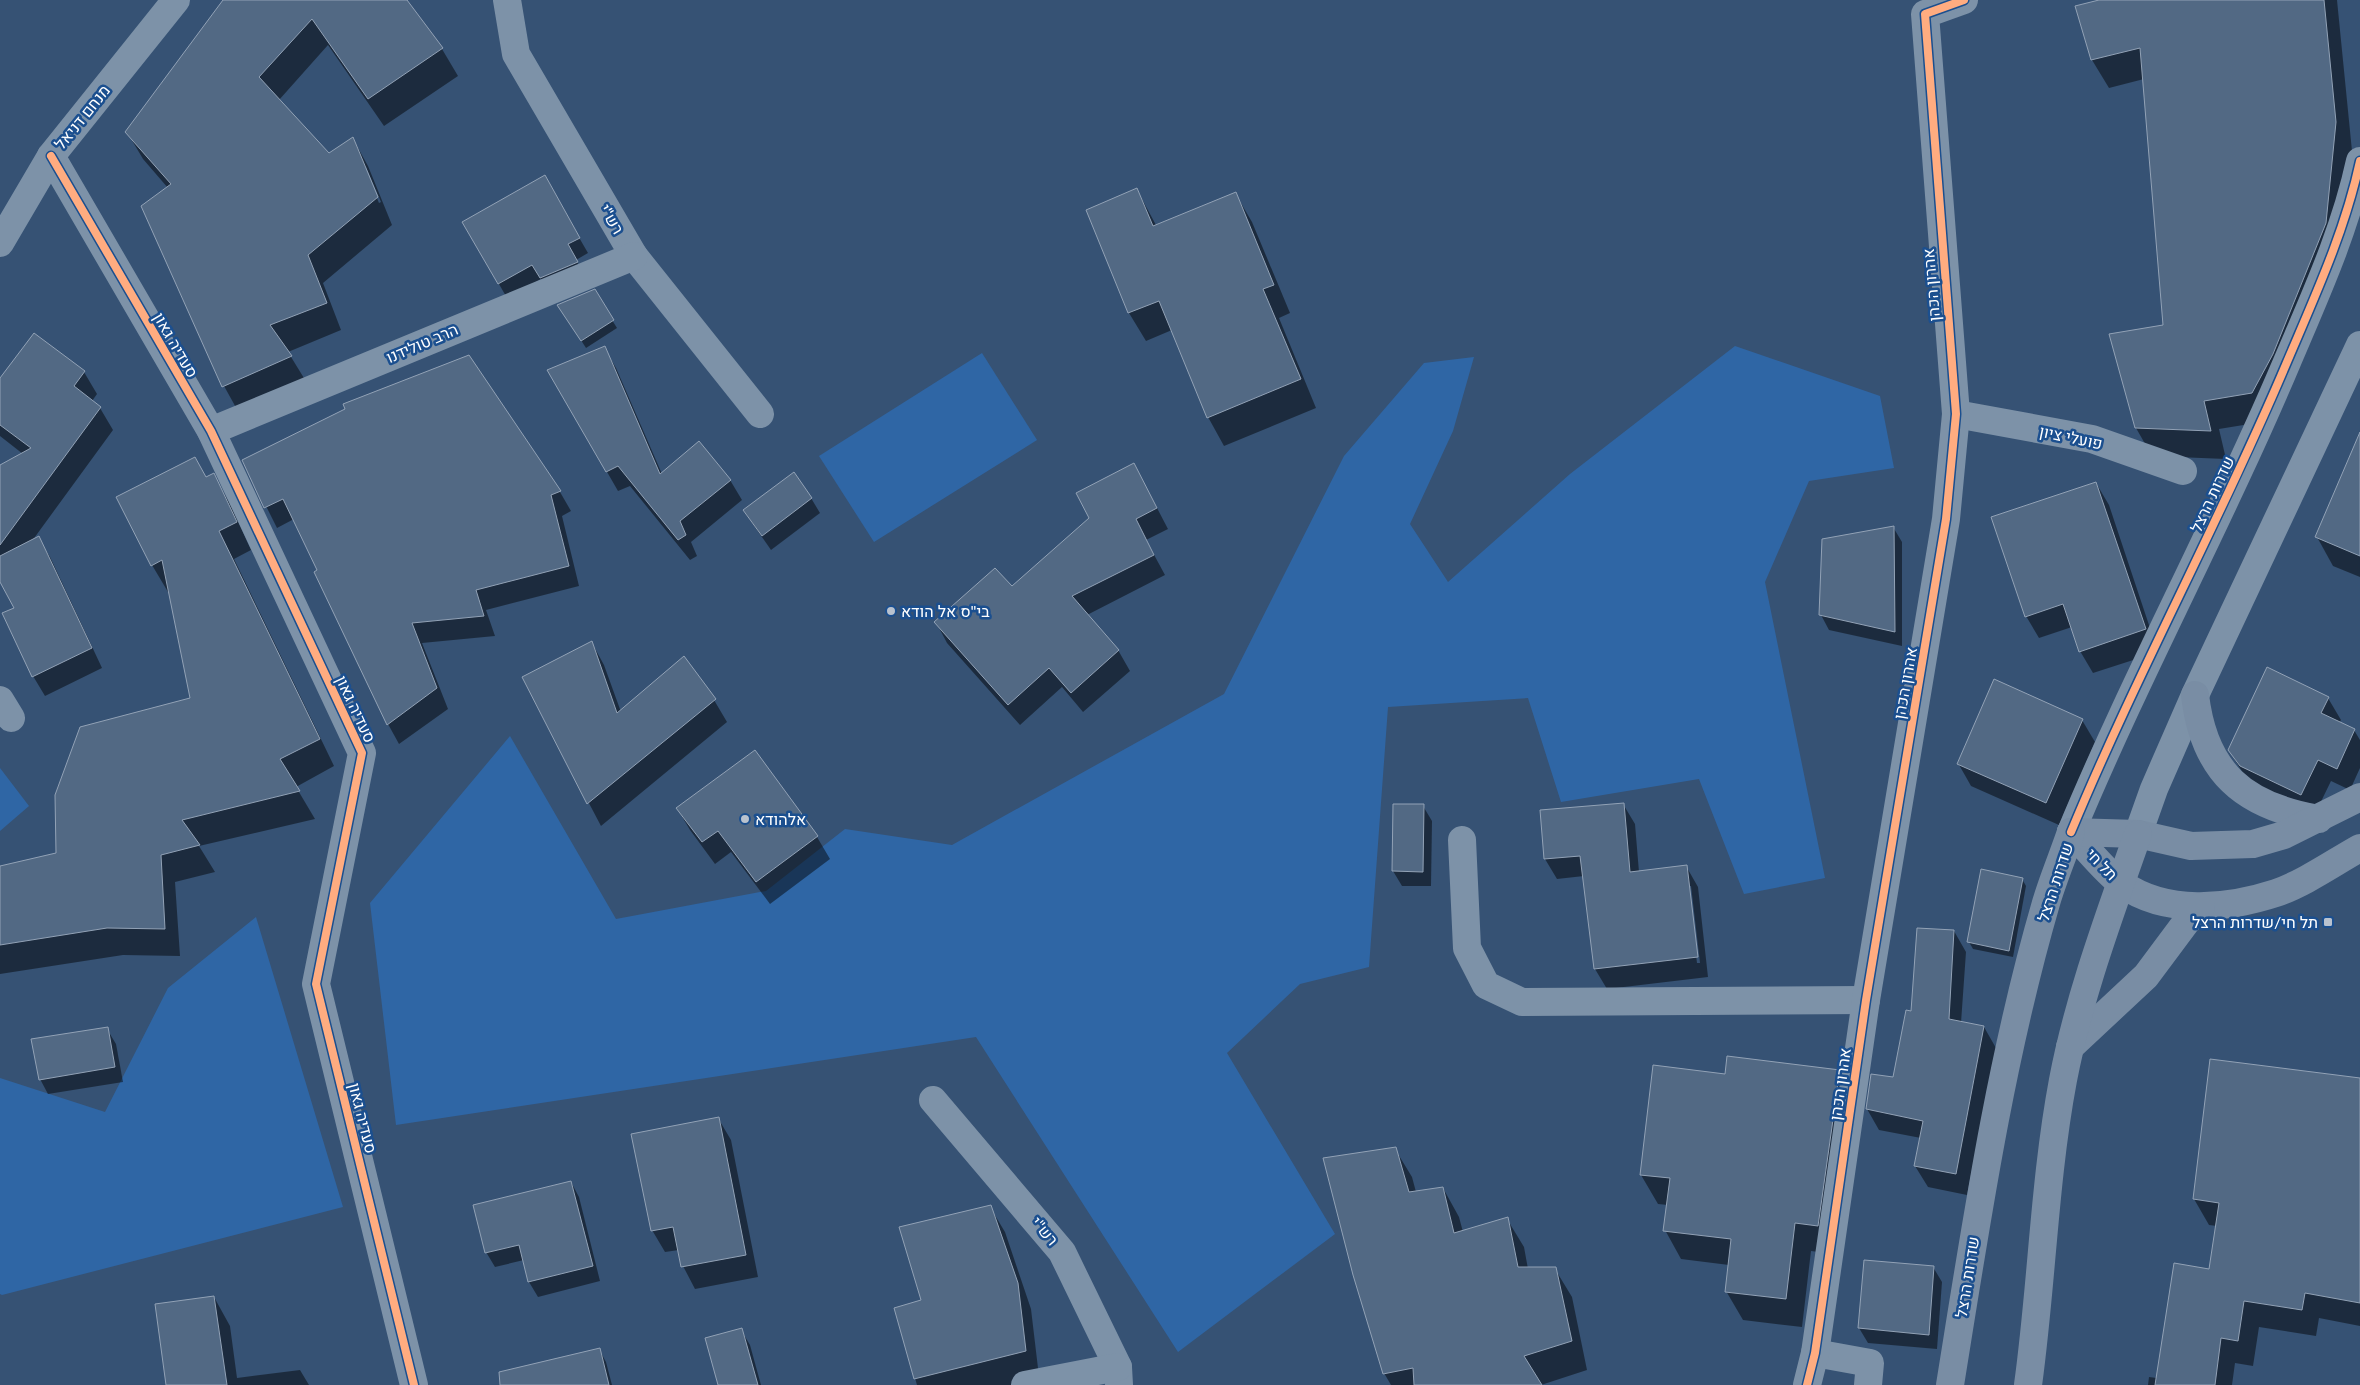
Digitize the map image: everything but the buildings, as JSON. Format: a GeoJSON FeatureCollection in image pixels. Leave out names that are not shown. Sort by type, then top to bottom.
{"type":"FeatureCollection","features":[{"type":"Feature","properties":{"kind":"main road"},"geometry":{"type":"LineString","coordinates":[[2195,695],[2198,719],[2210,753],[2219,768],[2229,779],[2242,790],[2274,807],[2294,815],[2318,819]]}},
{"type":"Feature","properties":{"kind":"main road","name":"תל חי"},"geometry":{"type":"LineString","coordinates":[[2071,832],[2138,834],[2191,846],[2253,844],[2284,835],[2360,797]]}},
{"type":"Feature","properties":{"kind":"main road","name":"תל חי"},"geometry":{"type":"LineString","coordinates":[[2071,832],[2121,884],[2148,898],[2201,907],[2235,904],[2278,892],[2360,848]]}},
{"type":"Feature","properties":{"kind":"main road","name":"שדרות הרצל"},"geometry":{"type":"LineString","coordinates":[[1950,1385],[1982,1187],[2021,994],[2046,902],[2071,832]]}},
{"type":"Feature","properties":{"kind":"main road"},"geometry":{"type":"LineString","coordinates":[[2028,1385],[2036,1328],[2048,1188],[2058,1114],[2070,1047],[2138,834]]}},
{"type":"Feature","properties":{"kind":"main road"},"geometry":{"type":"LineString","coordinates":[[2070,1047],[2146,976],[2187,921],[2201,907]]}},
{"type":"Feature","properties":{"kind":"street","name":"מנחם דניאל"},"geometry":{"type":"LineString","coordinates":[[0,243],[50,156],[176,0]]}},
{"type":"Feature","properties":{"kind":"street","name":"רש\"י"},"geometry":{"type":"LineString","coordinates":[[507,0],[516,54],[634,256],[760,414]]}},
{"type":"Feature","properties":{"kind":"street","name":"אהרון הכהן"},"geometry":{"type":"LineString","coordinates":[[1808,1385],[1815,1353],[1866,1000],[1946,519],[1956,414],[1925,14],[1964,0]]}},
{"type":"Feature","properties":{"kind":"street","name":"סעדיה גאון"},"geometry":{"type":"LineString","coordinates":[[50,156],[211,431],[362,753],[316,984],[414,1385]]}},
{"type":"Feature","properties":{"kind":"street","name":"שדרות הרצל"},"geometry":{"type":"LineString","coordinates":[[2071,832],[2102,758],[2188,582],[2274,392],[2338,241],[2353,192],[2360,160]]}},
{"type":"Feature","properties":{"kind":"street","name":"הרב טולידנו"},"geometry":{"type":"LineString","coordinates":[[211,431],[634,256]]}},
{"type":"Feature","properties":{"kind":"street"},"geometry":{"type":"LineString","coordinates":[[2138,834],[2154,789],[2195,695],[2360,345]]}},
{"type":"Feature","properties":{"kind":"street","name":"פועלי ציון"},"geometry":{"type":"LineString","coordinates":[[1956,414],[2092,439],[2183,471]]}},
{"type":"Feature","properties":{"kind":"street"},"geometry":{"type":"LineString","coordinates":[[1462,840],[1467,948],[1486,985],[1522,1002],[1866,1000]]}},
{"type":"Feature","properties":{"kind":"street","name":"רש\"י"},"geometry":{"type":"LineString","coordinates":[[933,1100],[1062,1252],[1118,1376]]}},
{"type":"Feature","properties":{"kind":"street"},"geometry":{"type":"LineString","coordinates":[[1815,1353],[1870,1363],[1868,1385]]}},
{"type":"Feature","properties":{"kind":"street"},"geometry":{"type":"LineString","coordinates":[[1025,1385],[1118,1376]]}},
{"type":"Feature","properties":{"kind":"shaded area"},"geometry":{"type":"Polygon","coordinates":[[[1735,346],[1880,396],[1894,468],[1809,481],[1765,582],[1825,878],[1744,894],[1699,779],[1561,802],[1528,698],[1388,707],[1369,967],[1300,984],[1227,1053],[1335,1234],[1178,1352],[976,1037],[396,1125],[370,903],[510,736],[616,919],[766,891],[845,829],[952,845],[1224,694],[1344,456],[1424,363],[1474,357],[1453,431],[1410,524],[1448,582],[1570,474],[1735,346]]]}},
{"type":"Feature","properties":{"kind":"shaded area"},"geometry":{"type":"Polygon","coordinates":[[[982,353],[1037,440],[874,542],[819,456],[982,353]]]}},
{"type":"Feature","properties":{"kind":"shaded area"},"geometry":{"type":"Polygon","coordinates":[[[0,768],[29,806],[0,831],[0,768]]]}},
{"type":"Feature","properties":{"kind":"shaded area"},"geometry":{"type":"Polygon","coordinates":[[[256,917],[343,1207],[0,1294],[0,1078],[105,1112],[168,988],[256,917]]]}},
{"type":"Feature","properties":{"kind":"cycle path"},"geometry":{"type":"LineString","coordinates":[[1807,1385],[1815,1353],[1866,1000],[1946,519],[1956,414],[1925,14],[1964,0]]}},
{"type":"Feature","properties":{"kind":"cycle path"},"geometry":{"type":"LineString","coordinates":[[51,156],[211,431],[362,753],[316,984],[414,1385]]}},
{"type":"Feature","properties":{"kind":"cycle path"},"geometry":{"type":"LineString","coordinates":[[2071,832],[2123,714],[2234,480],[2287,362],[2338,238],[2360,161]]}},
{"type":"Feature","properties":{"kind":"place","name":"בי\"ס אל הודא"},"geometry":{"type":"Point","coordinates":[891,611]}},
{"type":"Feature","properties":{"kind":"place","name":"אלהודא"},"geometry":{"type":"Point","coordinates":[745,819]}},
{"type":"Feature","properties":{"kind":"place","name":"תל חי/שדרות הרצל"},"geometry":{"type":"Point","coordinates":[2328,922]}}]}
